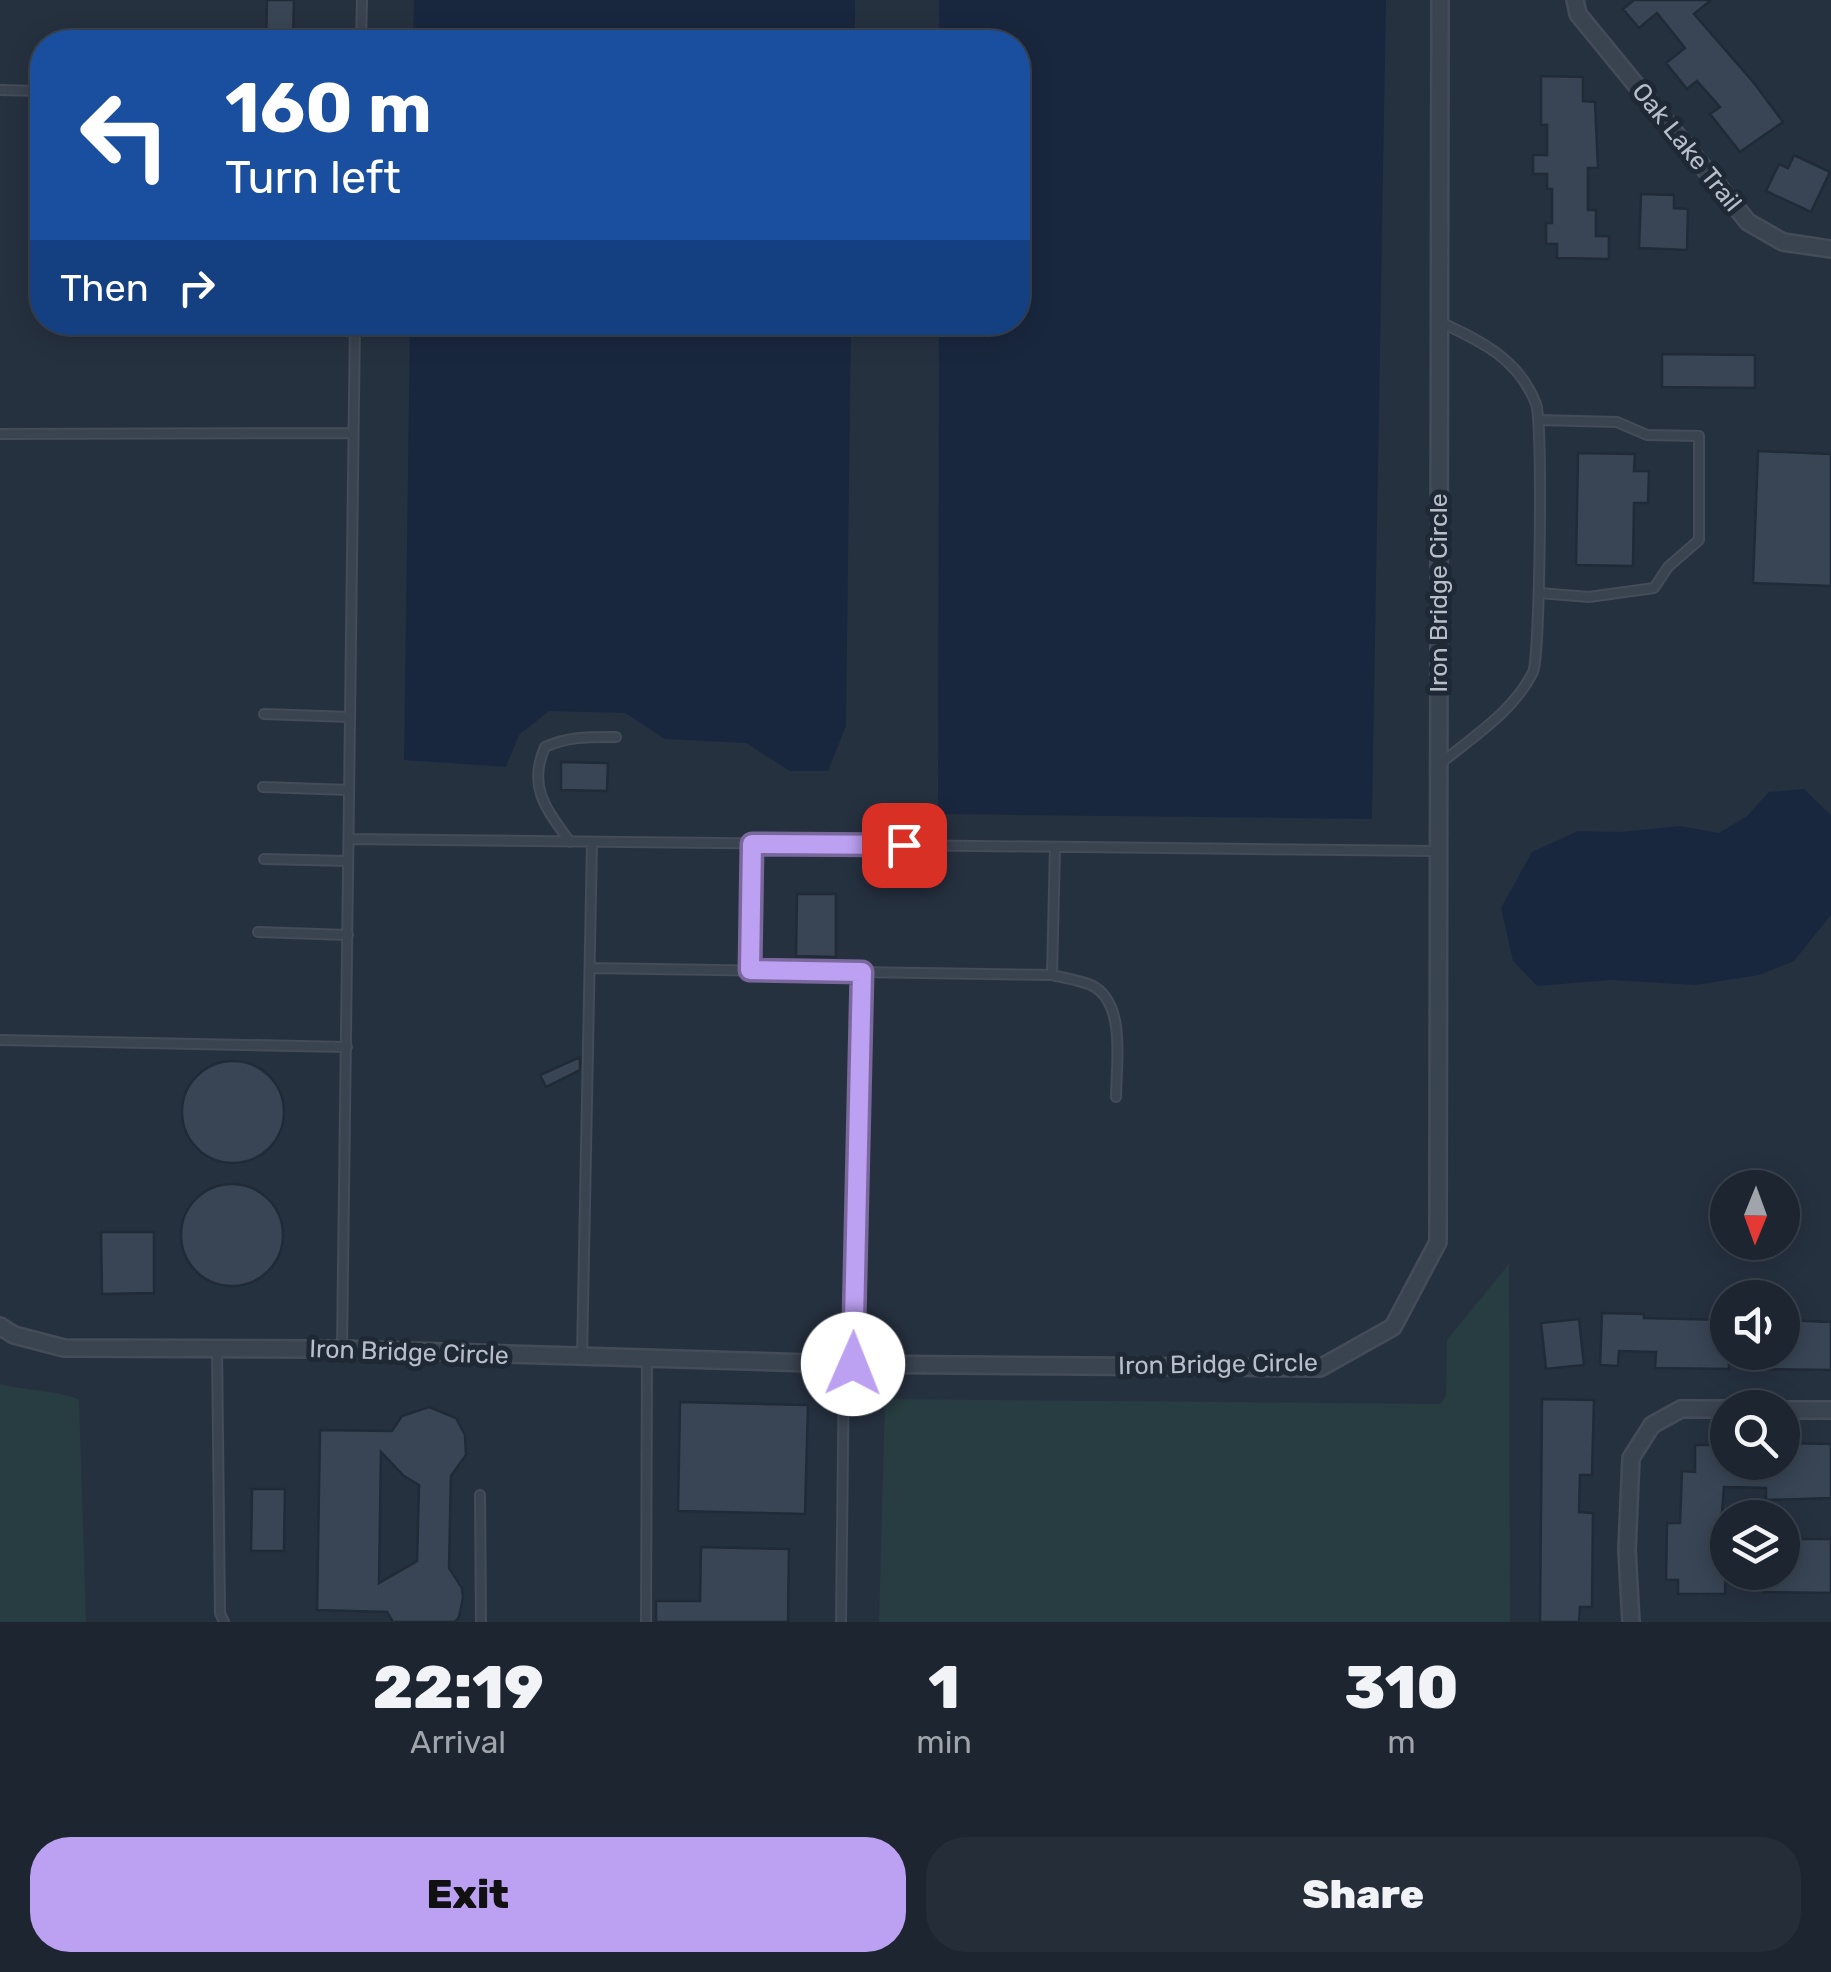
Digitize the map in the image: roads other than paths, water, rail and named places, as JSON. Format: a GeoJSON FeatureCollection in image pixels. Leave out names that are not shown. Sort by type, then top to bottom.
{"type":"FeatureCollection","features":[{"type":"Feature","properties":{"kind":"street","name":"Iron Bridge Circle"},"geometry":{"type":"LineString","coordinates":[[0,1326],[14,1335],[64,1348],[342,1349],[848,1364],[1320,1368],[1393,1328],[1438,1242],[1440,0]]}},
{"type":"Feature","properties":{"kind":"street","name":"Oak Lake Trail"},"geometry":{"type":"LineString","coordinates":[[1575,0],[1578,14],[1748,222],[1783,242],[1831,249]]}},
{"type":"Feature","properties":{"kind":"street"},"geometry":{"type":"LineString","coordinates":[[1631,1622],[1631,1458],[1652,1426],[1681,1409],[1710,1409]]}},
{"type":"Feature","properties":{"kind":"street"},"geometry":{"type":"LineString","coordinates":[[1800,1410],[1831,1410]]}},
{"type":"Feature","properties":{"kind":"lane"},"geometry":{"type":"LineString","coordinates":[[361,30],[362,0]]}},
{"type":"Feature","properties":{"kind":"lane"},"geometry":{"type":"LineString","coordinates":[[0,90],[30,91]]}},
{"type":"Feature","properties":{"kind":"lane"},"geometry":{"type":"LineString","coordinates":[[1437,766],[1518,698],[1536,667],[1539,593],[1538,407],[1520,374],[1490,345],[1440,322]]}},
{"type":"Feature","properties":{"kind":"lane"},"geometry":{"type":"LineString","coordinates":[[342,1349],[356,335]]}},
{"type":"Feature","properties":{"kind":"lane"},"geometry":{"type":"LineString","coordinates":[[1538,420],[1617,422],[1647,435],[1699,436],[1699,540],[1668,567],[1654,588],[1589,596],[1539,593]]}},
{"type":"Feature","properties":{"kind":"lane"},"geometry":{"type":"LineString","coordinates":[[0,434],[353,433]]}},
{"type":"Feature","properties":{"kind":"lane"},"geometry":{"type":"LineString","coordinates":[[264,714],[350,718]]}},
{"type":"Feature","properties":{"kind":"lane"},"geometry":{"type":"LineString","coordinates":[[570,842],[540,798],[540,760],[546,746],[577,736],[616,737]]}},
{"type":"Feature","properties":{"kind":"lane"},"geometry":{"type":"LineString","coordinates":[[264,787],[349,790]]}},
{"type":"Feature","properties":{"kind":"lane"},"geometry":{"type":"LineString","coordinates":[[349,839],[1437,852]]}},
{"type":"Feature","properties":{"kind":"lane"},"geometry":{"type":"LineString","coordinates":[[582,1357],[592,842]]}},
{"type":"Feature","properties":{"kind":"lane"},"geometry":{"type":"LineString","coordinates":[[750,970],[752,844]]}},
{"type":"Feature","properties":{"kind":"lane"},"geometry":{"type":"LineString","coordinates":[[1052,974],[1055,847]]}},
{"type":"Feature","properties":{"kind":"lane"},"geometry":{"type":"LineString","coordinates":[[264,859],[348,861]]}},
{"type":"Feature","properties":{"kind":"lane"},"geometry":{"type":"LineString","coordinates":[[258,932],[348,935]]}},
{"type":"Feature","properties":{"kind":"lane"},"geometry":{"type":"LineString","coordinates":[[590,968],[1052,974],[1093,986],[1106,997],[1116,1024],[1116,1097]]}},
{"type":"Feature","properties":{"kind":"lane"},"geometry":{"type":"LineString","coordinates":[[841,1622],[862,972]]}},
{"type":"Feature","properties":{"kind":"lane"},"geometry":{"type":"LineString","coordinates":[[0,1040],[347,1047]]}},
{"type":"Feature","properties":{"kind":"lane"},"geometry":{"type":"LineString","coordinates":[[217,1348],[220,1613],[224,1622]]}},
{"type":"Feature","properties":{"kind":"lane"},"geometry":{"type":"LineString","coordinates":[[646,1622],[648,1359]]}},
{"type":"Feature","properties":{"kind":"lane"},"geometry":{"type":"LineString","coordinates":[[480,1495],[482,1622]]}},
{"type":"Feature","properties":{"kind":"water"},"geometry":{"type":"Polygon","coordinates":[[[414,0],[855,0],[855,30],[413,30],[414,0]]]}},
{"type":"Feature","properties":{"kind":"water"},"geometry":{"type":"Polygon","coordinates":[[[939,0],[1386,0],[1372,819],[938,814],[939,335],[1030,335],[1030,30],[939,30],[939,0]]]}},
{"type":"Feature","properties":{"kind":"water"},"geometry":{"type":"Polygon","coordinates":[[[410,335],[851,335],[846,726],[828,771],[790,771],[746,743],[665,739],[625,713],[549,711],[519,735],[506,767],[404,760],[410,335]]]}},
{"type":"Feature","properties":{"kind":"water"},"geometry":{"type":"Polygon","coordinates":[[[1804,789],[1831,815],[1831,915],[1794,961],[1759,975],[1695,985],[1611,980],[1537,986],[1513,961],[1501,908],[1532,852],[1578,831],[1621,832],[1680,826],[1719,833],[1747,816],[1769,792],[1804,789]]]}}]}
